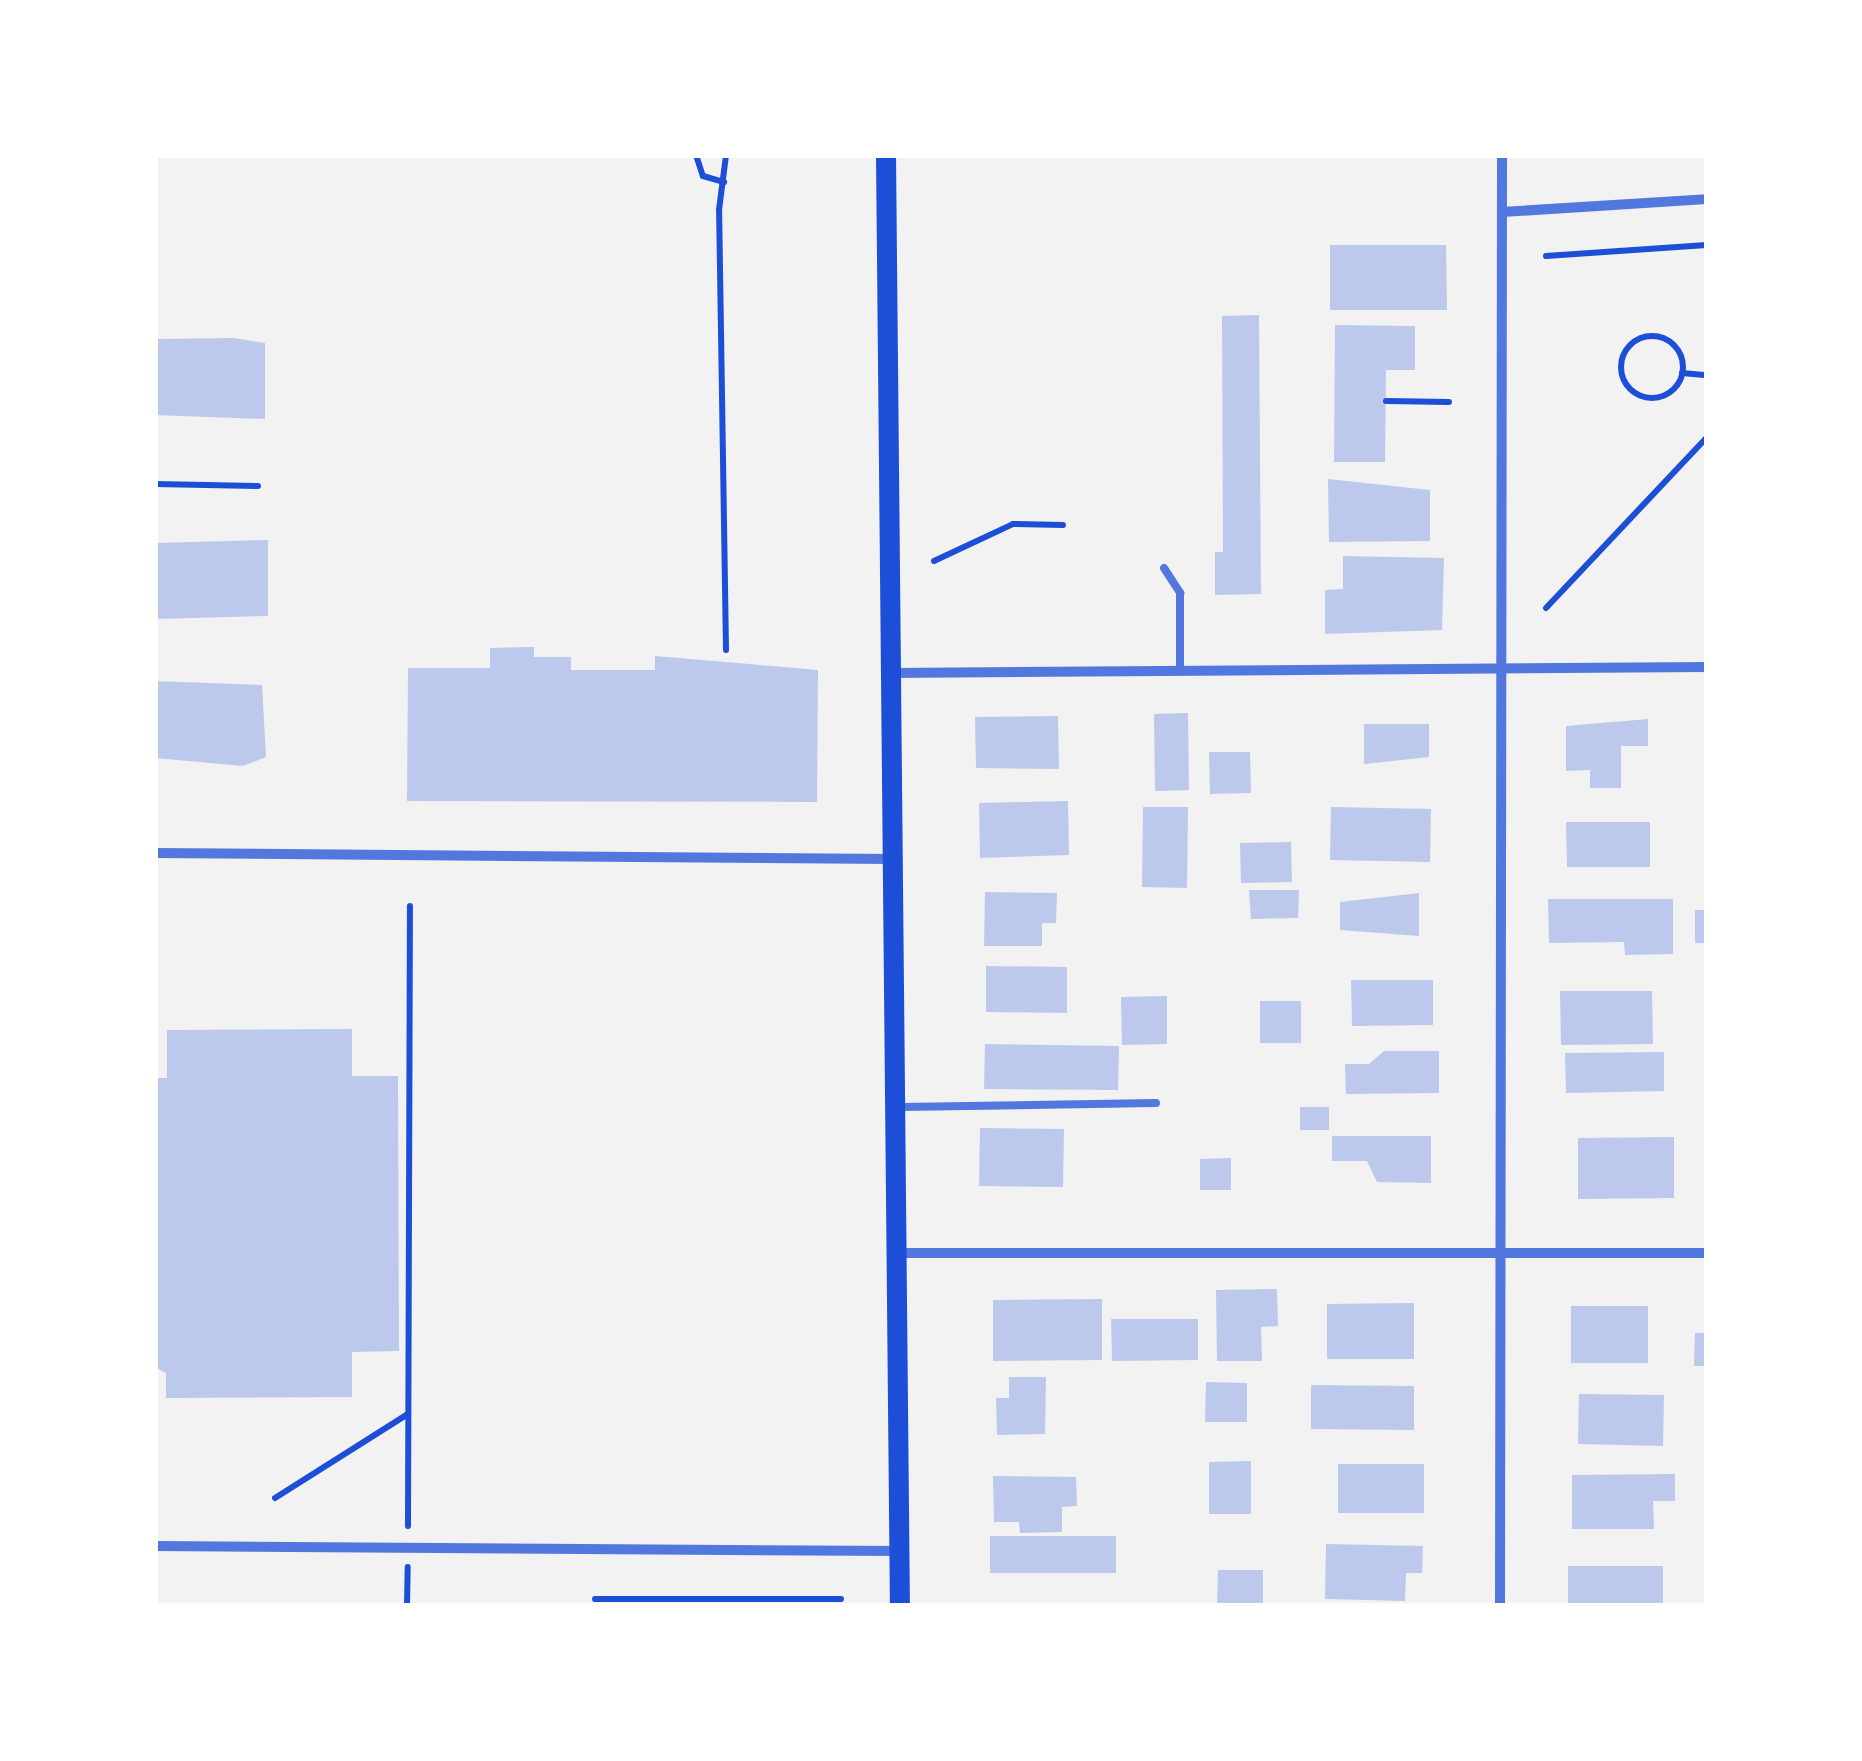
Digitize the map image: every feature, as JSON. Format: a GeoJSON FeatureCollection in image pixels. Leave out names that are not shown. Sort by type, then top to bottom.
{"type":"FeatureCollection","features":[{"type":"Feature","properties":{"kind":"main road"},"geometry":{"type":"LineString","coordinates":[[886,155],[891,673],[901,1108],[900,1606]]}},
{"type":"Feature","properties":{"kind":"street"},"geometry":{"type":"LineString","coordinates":[[1500,1606],[1502,155]]}},
{"type":"Feature","properties":{"kind":"street"},"geometry":{"type":"LineString","coordinates":[[1502,212],[1707,199]]}},
{"type":"Feature","properties":{"kind":"street"},"geometry":{"type":"LineString","coordinates":[[891,673],[1707,667]]}},
{"type":"Feature","properties":{"kind":"street"},"geometry":{"type":"LineString","coordinates":[[155,854],[896,859]]}},
{"type":"Feature","properties":{"kind":"street"},"geometry":{"type":"LineString","coordinates":[[900,1253],[1707,1253]]}},
{"type":"Feature","properties":{"kind":"street"},"geometry":{"type":"LineString","coordinates":[[155,1546],[900,1551]]}},
{"type":"Feature","properties":{"kind":"lane"},"geometry":{"type":"LineString","coordinates":[[1164,568],[1180,593],[1180,670]]}},
{"type":"Feature","properties":{"kind":"lane"},"geometry":{"type":"LineString","coordinates":[[901,1108],[1156,1103]]}},
{"type":"Feature","properties":{"kind":"path"},"geometry":{"type":"LineString","coordinates":[[696,155],[703,176],[724,182]]}},
{"type":"Feature","properties":{"kind":"path"},"geometry":{"type":"LineString","coordinates":[[726,155],[726,650]]}},
{"type":"Feature","properties":{"kind":"path"},"geometry":{"type":"LineString","coordinates":[[1546,256],[1707,245]]}},
{"type":"Feature","properties":{"kind":"path"},"geometry":{"type":"LineString","coordinates":[[1657,336],[1674,345],[1682,373],[1663,395],[1643,396],[1621,365],[1637,340],[1657,336]]}},
{"type":"Feature","properties":{"kind":"path"},"geometry":{"type":"LineString","coordinates":[[1682,373],[1707,375]]}},
{"type":"Feature","properties":{"kind":"path"},"geometry":{"type":"LineString","coordinates":[[1386,401],[1449,402]]}},
{"type":"Feature","properties":{"kind":"path"},"geometry":{"type":"LineString","coordinates":[[1546,608],[1707,437]]}},
{"type":"Feature","properties":{"kind":"path"},"geometry":{"type":"LineString","coordinates":[[155,484],[258,486]]}},
{"type":"Feature","properties":{"kind":"path"},"geometry":{"type":"LineString","coordinates":[[934,561],[1012,524],[1063,525]]}},
{"type":"Feature","properties":{"kind":"path"},"geometry":{"type":"LineString","coordinates":[[408,1526],[410,906]]}},
{"type":"Feature","properties":{"kind":"path"},"geometry":{"type":"LineString","coordinates":[[398,1133],[410,1134]]}},
{"type":"Feature","properties":{"kind":"path"},"geometry":{"type":"LineString","coordinates":[[399,1294],[409,1295]]}},
{"type":"Feature","properties":{"kind":"path"},"geometry":{"type":"LineString","coordinates":[[275,1498],[409,1413]]}},
{"type":"Feature","properties":{"kind":"path"},"geometry":{"type":"LineString","coordinates":[[408,1566],[408,1606]]}},
{"type":"Feature","properties":{"kind":"path"},"geometry":{"type":"LineString","coordinates":[[596,1599],[841,1599]]}},
{"type":"Feature","properties":{"kind":"building"},"geometry":{"type":"Polygon","coordinates":[[[1330,245],[1446,245],[1447,310],[1330,310],[1330,245]]]}},
{"type":"Feature","properties":{"kind":"building"},"geometry":{"type":"Polygon","coordinates":[[[1259,315],[1261,594],[1215,595],[1215,552],[1223,552],[1222,316],[1259,315]]]}},
{"type":"Feature","properties":{"kind":"building"},"geometry":{"type":"Polygon","coordinates":[[[1335,325],[1415,326],[1415,370],[1386,370],[1385,462],[1334,462],[1335,325]]]}},
{"type":"Feature","properties":{"kind":"building"},"geometry":{"type":"Polygon","coordinates":[[[234,338],[265,343],[265,419],[155,415],[155,339],[234,338]]]}},
{"type":"Feature","properties":{"kind":"building"},"geometry":{"type":"Polygon","coordinates":[[[1328,479],[1430,490],[1430,541],[1329,542],[1328,479]]]}},
{"type":"Feature","properties":{"kind":"building"},"geometry":{"type":"Polygon","coordinates":[[[268,540],[268,616],[155,619],[155,543],[268,540]]]}},
{"type":"Feature","properties":{"kind":"building"},"geometry":{"type":"Polygon","coordinates":[[[1343,556],[1444,558],[1442,630],[1325,634],[1325,590],[1343,589],[1343,556]]]}},
{"type":"Feature","properties":{"kind":"building"},"geometry":{"type":"Polygon","coordinates":[[[534,647],[534,657],[571,657],[571,670],[655,670],[655,656],[818,670],[817,802],[407,801],[408,668],[490,668],[490,648],[534,647]]]}},
{"type":"Feature","properties":{"kind":"building"},"geometry":{"type":"Polygon","coordinates":[[[155,681],[262,685],[266,757],[243,766],[155,758],[155,681]]]}},
{"type":"Feature","properties":{"kind":"building"},"geometry":{"type":"Polygon","coordinates":[[[1188,713],[1189,790],[1155,791],[1154,714],[1188,713]]]}},
{"type":"Feature","properties":{"kind":"building"},"geometry":{"type":"Polygon","coordinates":[[[1058,716],[1059,769],[976,768],[975,717],[1058,716]]]}},
{"type":"Feature","properties":{"kind":"building"},"geometry":{"type":"Polygon","coordinates":[[[1648,719],[1648,746],[1621,746],[1621,788],[1590,788],[1590,770],[1566,771],[1566,726],[1648,719]]]}},
{"type":"Feature","properties":{"kind":"building"},"geometry":{"type":"Polygon","coordinates":[[[1364,724],[1429,724],[1429,757],[1364,764],[1364,724]]]}},
{"type":"Feature","properties":{"kind":"building"},"geometry":{"type":"Polygon","coordinates":[[[1209,752],[1250,752],[1251,793],[1210,794],[1209,752]]]}},
{"type":"Feature","properties":{"kind":"building"},"geometry":{"type":"Polygon","coordinates":[[[1068,801],[1069,855],[980,858],[979,803],[1068,801]]]}},
{"type":"Feature","properties":{"kind":"building"},"geometry":{"type":"Polygon","coordinates":[[[1143,807],[1188,807],[1187,888],[1142,887],[1143,807]]]}},
{"type":"Feature","properties":{"kind":"building"},"geometry":{"type":"Polygon","coordinates":[[[1331,807],[1431,809],[1430,862],[1330,860],[1331,807]]]}},
{"type":"Feature","properties":{"kind":"building"},"geometry":{"type":"Polygon","coordinates":[[[1566,822],[1650,822],[1650,867],[1567,867],[1566,822]]]}},
{"type":"Feature","properties":{"kind":"building"},"geometry":{"type":"Polygon","coordinates":[[[1291,842],[1292,882],[1241,883],[1240,843],[1291,842]]]}},
{"type":"Feature","properties":{"kind":"building"},"geometry":{"type":"Polygon","coordinates":[[[1249,890],[1299,890],[1298,918],[1251,919],[1249,890]]]}},
{"type":"Feature","properties":{"kind":"building"},"geometry":{"type":"Polygon","coordinates":[[[985,892],[1057,893],[1056,923],[1042,923],[1042,946],[984,946],[985,892]]]}},
{"type":"Feature","properties":{"kind":"building"},"geometry":{"type":"Polygon","coordinates":[[[1419,893],[1419,936],[1340,930],[1340,902],[1419,893]]]}},
{"type":"Feature","properties":{"kind":"building"},"geometry":{"type":"Polygon","coordinates":[[[1548,899],[1673,899],[1673,954],[1625,955],[1624,942],[1549,943],[1548,899]]]}},
{"type":"Feature","properties":{"kind":"building"},"geometry":{"type":"Polygon","coordinates":[[[1695,910],[1707,910],[1707,943],[1695,943],[1695,910]]]}},
{"type":"Feature","properties":{"kind":"building"},"geometry":{"type":"Polygon","coordinates":[[[986,966],[1067,967],[1067,1013],[986,1012],[986,966]]]}},
{"type":"Feature","properties":{"kind":"building"},"geometry":{"type":"Polygon","coordinates":[[[1351,980],[1433,980],[1433,1025],[1352,1026],[1351,980]]]}},
{"type":"Feature","properties":{"kind":"building"},"geometry":{"type":"Polygon","coordinates":[[[1560,991],[1652,991],[1653,1044],[1561,1045],[1560,991]]]}},
{"type":"Feature","properties":{"kind":"building"},"geometry":{"type":"Polygon","coordinates":[[[1167,996],[1167,1044],[1122,1045],[1121,997],[1167,996]]]}},
{"type":"Feature","properties":{"kind":"building"},"geometry":{"type":"Polygon","coordinates":[[[1260,1001],[1301,1001],[1301,1043],[1260,1043],[1260,1001]]]}},
{"type":"Feature","properties":{"kind":"building"},"geometry":{"type":"Polygon","coordinates":[[[352,1029],[352,1076],[398,1076],[399,1351],[352,1352],[352,1397],[166,1398],[166,1373],[155,1367],[155,1078],[167,1078],[167,1030],[352,1029]]]}},
{"type":"Feature","properties":{"kind":"building"},"geometry":{"type":"Polygon","coordinates":[[[985,1044],[1119,1046],[1118,1090],[984,1089],[985,1044]]]}},
{"type":"Feature","properties":{"kind":"building"},"geometry":{"type":"Polygon","coordinates":[[[1384,1051],[1439,1051],[1439,1093],[1346,1094],[1345,1064],[1369,1064],[1384,1051]]]}},
{"type":"Feature","properties":{"kind":"building"},"geometry":{"type":"Polygon","coordinates":[[[1664,1052],[1664,1091],[1566,1093],[1565,1053],[1664,1052]]]}},
{"type":"Feature","properties":{"kind":"building"},"geometry":{"type":"Polygon","coordinates":[[[1300,1107],[1329,1107],[1329,1130],[1300,1130],[1300,1107]]]}},
{"type":"Feature","properties":{"kind":"building"},"geometry":{"type":"Polygon","coordinates":[[[980,1128],[1064,1129],[1063,1187],[979,1186],[980,1128]]]}},
{"type":"Feature","properties":{"kind":"building"},"geometry":{"type":"Polygon","coordinates":[[[1332,1136],[1431,1136],[1431,1183],[1377,1182],[1367,1161],[1332,1161],[1332,1136]]]}},
{"type":"Feature","properties":{"kind":"building"},"geometry":{"type":"Polygon","coordinates":[[[1674,1137],[1674,1198],[1578,1199],[1578,1138],[1674,1137]]]}},
{"type":"Feature","properties":{"kind":"building"},"geometry":{"type":"Polygon","coordinates":[[[1231,1158],[1231,1190],[1200,1190],[1200,1159],[1231,1158]]]}},
{"type":"Feature","properties":{"kind":"building"},"geometry":{"type":"Polygon","coordinates":[[[1277,1289],[1278,1326],[1261,1327],[1262,1361],[1217,1361],[1216,1290],[1277,1289]]]}},
{"type":"Feature","properties":{"kind":"building"},"geometry":{"type":"Polygon","coordinates":[[[1102,1299],[1102,1360],[993,1361],[993,1300],[1102,1299]]]}},
{"type":"Feature","properties":{"kind":"building"},"geometry":{"type":"Polygon","coordinates":[[[1414,1303],[1414,1359],[1327,1359],[1327,1304],[1414,1303]]]}},
{"type":"Feature","properties":{"kind":"building"},"geometry":{"type":"Polygon","coordinates":[[[1571,1306],[1648,1306],[1648,1363],[1571,1363],[1571,1306]]]}},
{"type":"Feature","properties":{"kind":"building"},"geometry":{"type":"Polygon","coordinates":[[[1111,1319],[1198,1319],[1198,1360],[1112,1361],[1111,1319]]]}},
{"type":"Feature","properties":{"kind":"building"},"geometry":{"type":"Polygon","coordinates":[[[1695,1333],[1707,1333],[1707,1366],[1694,1366],[1695,1333]]]}},
{"type":"Feature","properties":{"kind":"building"},"geometry":{"type":"Polygon","coordinates":[[[1009,1377],[1046,1377],[1045,1434],[997,1435],[996,1398],[1009,1398],[1009,1377]]]}},
{"type":"Feature","properties":{"kind":"building"},"geometry":{"type":"Polygon","coordinates":[[[1206,1382],[1247,1383],[1247,1422],[1205,1422],[1206,1382]]]}},
{"type":"Feature","properties":{"kind":"building"},"geometry":{"type":"Polygon","coordinates":[[[1311,1385],[1414,1386],[1414,1430],[1311,1429],[1311,1385]]]}},
{"type":"Feature","properties":{"kind":"building"},"geometry":{"type":"Polygon","coordinates":[[[1579,1394],[1664,1395],[1663,1446],[1578,1444],[1579,1394]]]}},
{"type":"Feature","properties":{"kind":"building"},"geometry":{"type":"Polygon","coordinates":[[[1251,1461],[1251,1514],[1209,1514],[1209,1462],[1251,1461]]]}},
{"type":"Feature","properties":{"kind":"building"},"geometry":{"type":"Polygon","coordinates":[[[1338,1464],[1424,1464],[1424,1513],[1338,1513],[1338,1464]]]}},
{"type":"Feature","properties":{"kind":"building"},"geometry":{"type":"Polygon","coordinates":[[[1675,1474],[1675,1501],[1653,1501],[1654,1529],[1572,1529],[1572,1475],[1675,1474]]]}},
{"type":"Feature","properties":{"kind":"building"},"geometry":{"type":"Polygon","coordinates":[[[993,1476],[1076,1477],[1077,1506],[1062,1507],[1062,1532],[1020,1533],[1019,1522],[994,1522],[993,1476]]]}},
{"type":"Feature","properties":{"kind":"building"},"geometry":{"type":"Polygon","coordinates":[[[990,1536],[1116,1536],[1116,1573],[990,1573],[990,1536]]]}},
{"type":"Feature","properties":{"kind":"building"},"geometry":{"type":"Polygon","coordinates":[[[1326,1544],[1423,1546],[1422,1573],[1406,1573],[1405,1601],[1325,1599],[1326,1544]]]}},
{"type":"Feature","properties":{"kind":"building"},"geometry":{"type":"Polygon","coordinates":[[[1568,1566],[1663,1566],[1663,1606],[1568,1606],[1568,1566]]]}},
{"type":"Feature","properties":{"kind":"building"},"geometry":{"type":"Polygon","coordinates":[[[1218,1570],[1263,1570],[1263,1606],[1217,1606],[1218,1570]]]}}]}
